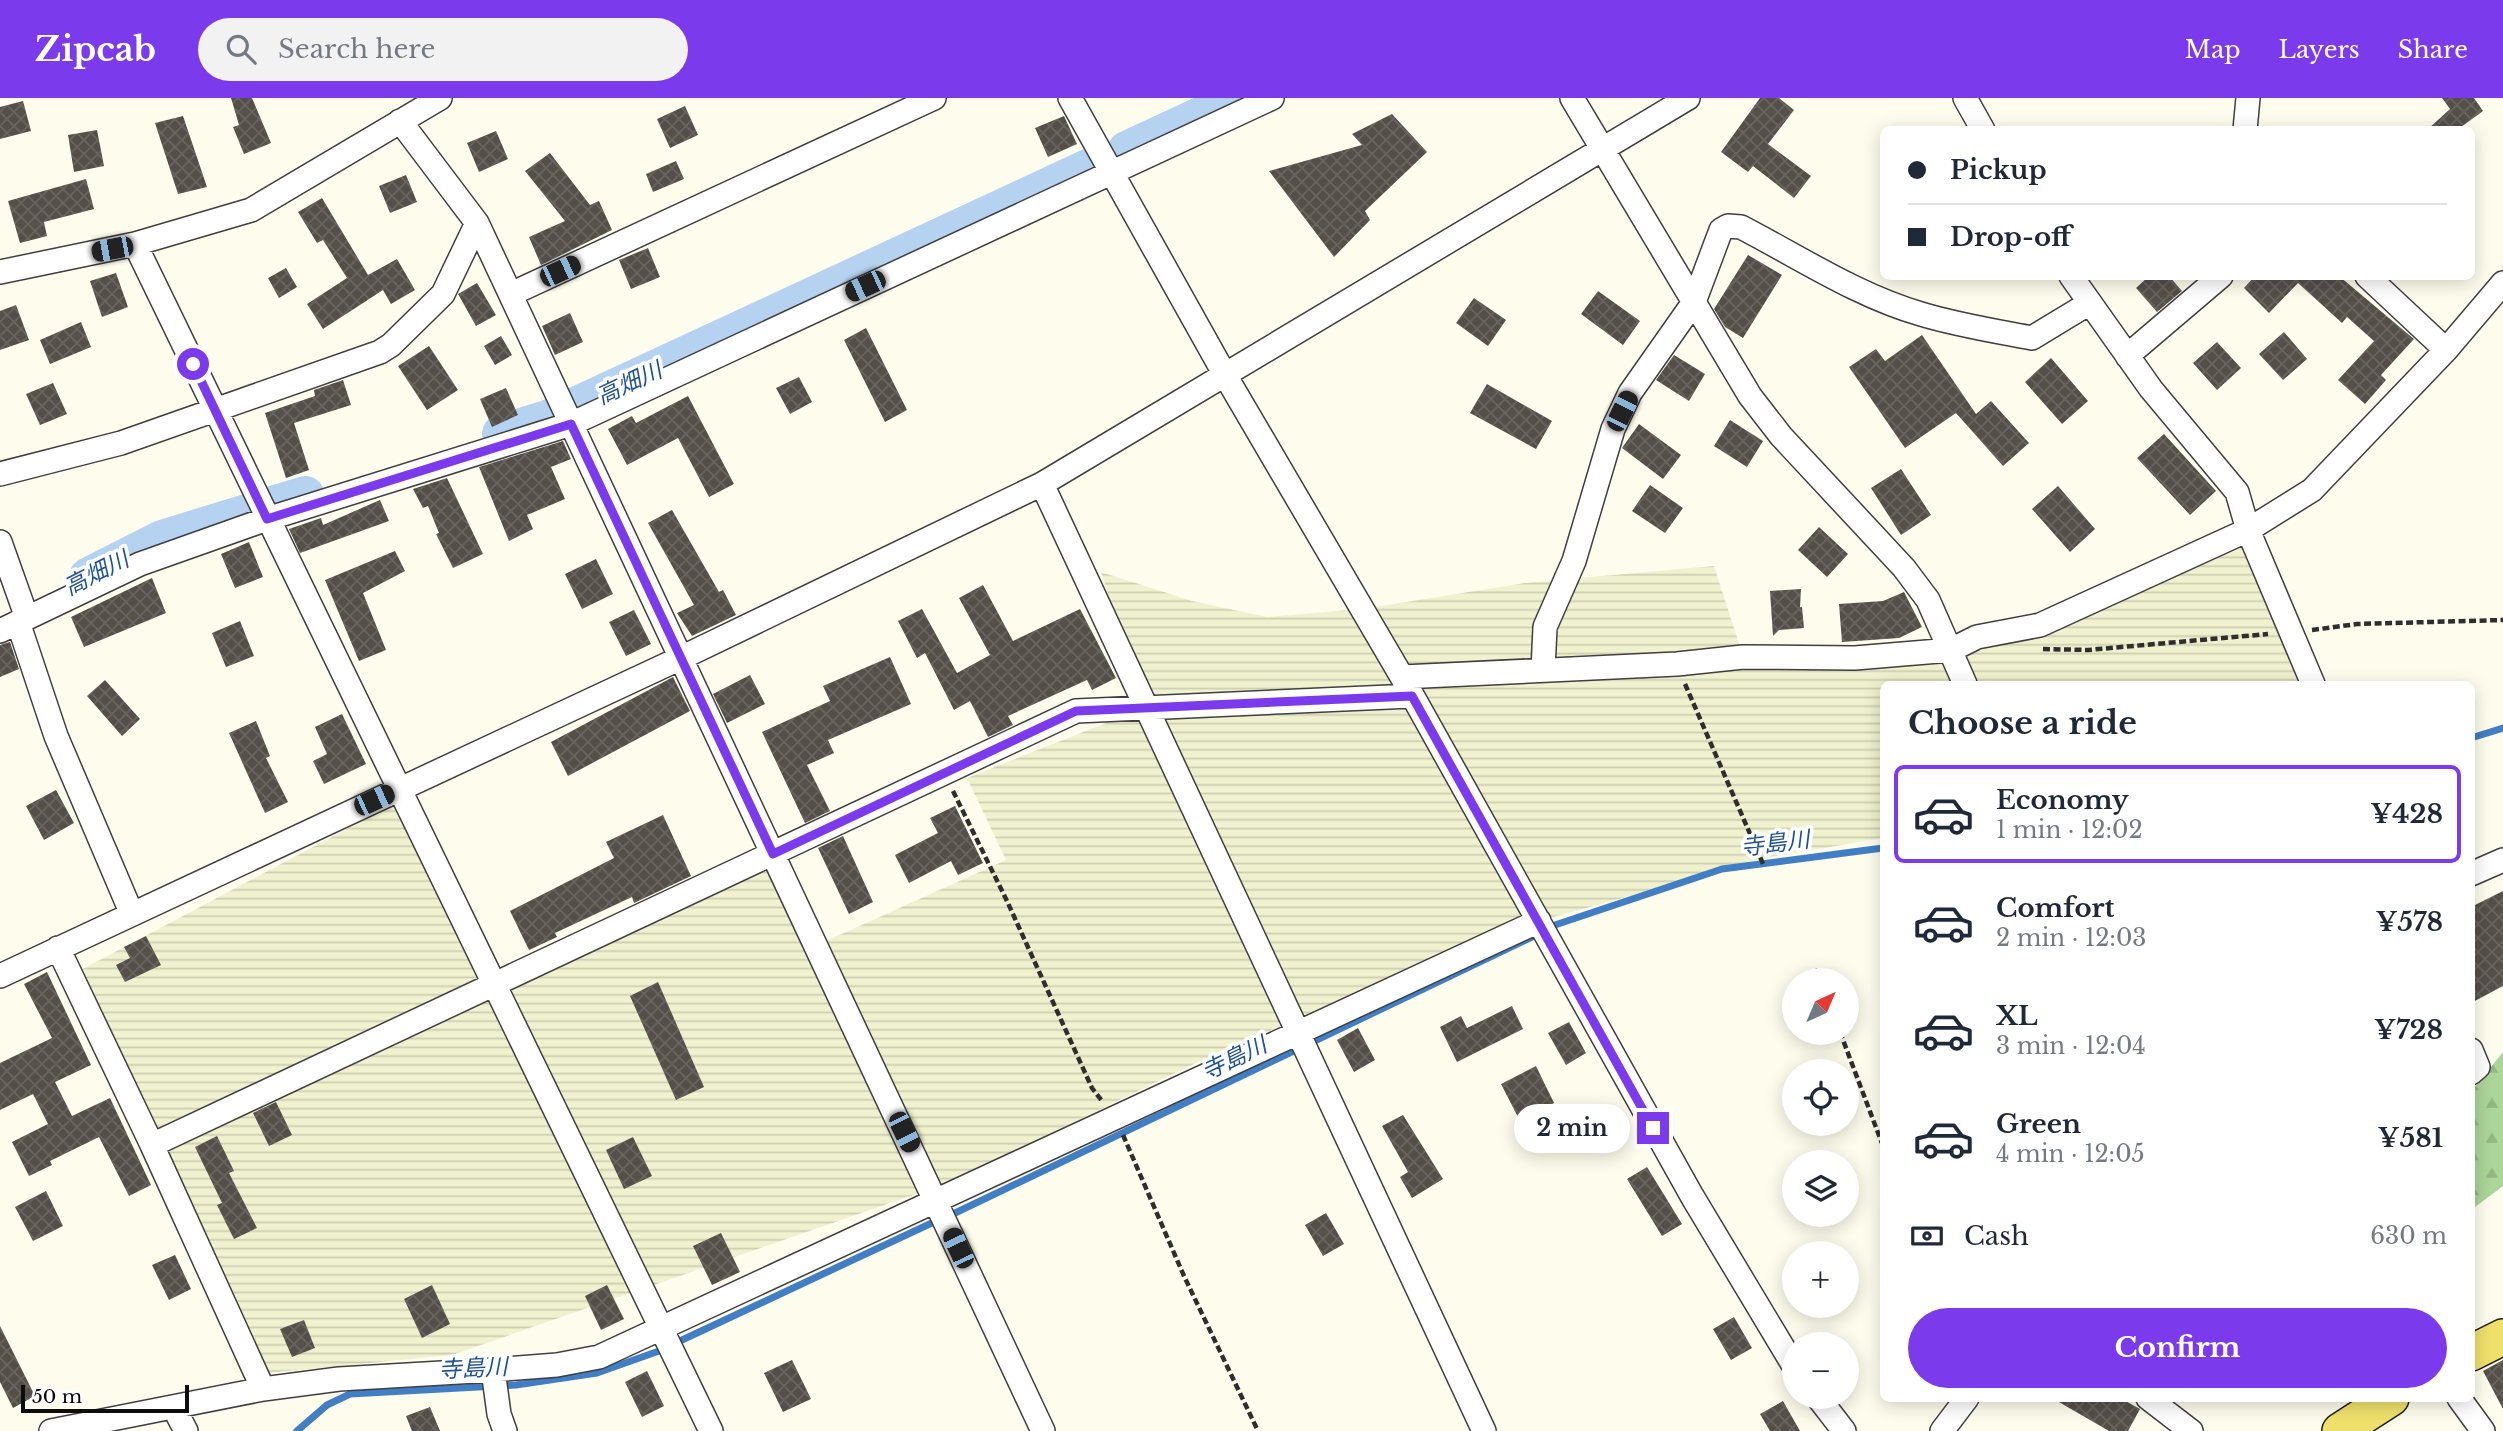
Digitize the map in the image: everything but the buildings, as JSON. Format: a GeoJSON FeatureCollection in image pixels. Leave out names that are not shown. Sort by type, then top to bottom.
{"type":"FeatureCollection","features":[{"type":"Feature","properties":{"kind":"main road"},"geometry":{"type":"LineString","coordinates":[[2475,1351],[2503,1337]]}},
{"type":"Feature","properties":{"kind":"main road"},"geometry":{"type":"LineString","coordinates":[[2349,1415],[2380,1402]]}},
{"type":"Feature","properties":{"kind":"street"},"geometry":{"type":"LineString","coordinates":[[0,272],[135,244],[251,210],[325,169],[440,98]]}},
{"type":"Feature","properties":{"kind":"street"},"geometry":{"type":"LineString","coordinates":[[511,294],[934,98]]}},
{"type":"Feature","properties":{"kind":"street"},"geometry":{"type":"LineString","coordinates":[[1070,98],[1225,375],[1407,687],[1692,1196],[1782,1346]]}},
{"type":"Feature","properties":{"kind":"street"},"geometry":{"type":"LineString","coordinates":[[18,618],[263,510],[568,416],[1272,98]]}},
{"type":"Feature","properties":{"kind":"street"},"geometry":{"type":"LineString","coordinates":[[1572,98],[1750,396],[1765,416],[1904,568],[1928,600],[1964,681]]}},
{"type":"Feature","properties":{"kind":"street"},"geometry":{"type":"LineString","coordinates":[[0,976],[131,912],[682,657],[1042,484],[1688,98]]}},
{"type":"Feature","properties":{"kind":"street"},"geometry":{"type":"LineString","coordinates":[[1965,98],[1981,126]]}},
{"type":"Feature","properties":{"kind":"street"},"geometry":{"type":"LineString","coordinates":[[2245,126],[2248,98]]}},
{"type":"Feature","properties":{"kind":"street"},"geometry":{"type":"LineString","coordinates":[[400,121],[477,223],[1043,1431]]}},
{"type":"Feature","properties":{"kind":"street"},"geometry":{"type":"LineString","coordinates":[[0,474],[121,443],[216,411],[342,363],[380,352],[391,345],[443,294],[477,223]]}},
{"type":"Feature","properties":{"kind":"street"},"geometry":{"type":"LineString","coordinates":[[1543,670],[1545,627],[1574,561],[1613,429],[1630,393],[1694,303],[1721,230],[1728,226],[1741,227],[1871,295],[1920,314],[1980,328],[2032,338],[2088,304]]}},
{"type":"Feature","properties":{"kind":"street"},"geometry":{"type":"LineString","coordinates":[[135,244],[711,1431]]}},
{"type":"Feature","properties":{"kind":"street"},"geometry":{"type":"LineString","coordinates":[[2073,280],[2127,356],[2237,492],[2248,530],[2312,681]]}},
{"type":"Feature","properties":{"kind":"street"},"geometry":{"type":"LineString","coordinates":[[2127,356],[2216,280]]}},
{"type":"Feature","properties":{"kind":"street"},"geometry":{"type":"LineString","coordinates":[[2371,280],[2446,350]]}},
{"type":"Feature","properties":{"kind":"street"},"geometry":{"type":"LineString","coordinates":[[152,1145],[1076,711],[1407,687],[1543,670],[1677,664],[1743,657],[1855,658],[1951,650],[1978,637],[2039,625],[2248,530],[2312,490],[2446,350],[2503,283]]}},
{"type":"Feature","properties":{"kind":"street"},"geometry":{"type":"LineString","coordinates":[[1042,484],[1144,708],[1484,1431]]}},
{"type":"Feature","properties":{"kind":"street"},"geometry":{"type":"LineString","coordinates":[[0,542],[18,618],[56,736],[131,912]]}},
{"type":"Feature","properties":{"kind":"street"},"geometry":{"type":"LineString","coordinates":[[2475,872],[2503,860]]}},
{"type":"Feature","properties":{"kind":"street"},"geometry":{"type":"LineString","coordinates":[[51,1431],[174,1409],[263,1389],[339,1379],[494,1380],[599,1357],[937,1202],[1120,1127],[1302,1041],[1539,921]]}},
{"type":"Feature","properties":{"kind":"street"},"geometry":{"type":"LineString","coordinates":[[58,948],[152,1145],[263,1389]]}},
{"type":"Feature","properties":{"kind":"street"},"geometry":{"type":"LineString","coordinates":[[494,1380],[505,1431]]}},
{"type":"Feature","properties":{"kind":"street"},"geometry":{"type":"LineString","coordinates":[[1942,1431],[1964,1402]]}},
{"type":"Feature","properties":{"kind":"street"},"geometry":{"type":"LineString","coordinates":[[2153,1402],[2191,1431]]}},
{"type":"Feature","properties":{"kind":"street"},"geometry":{"type":"LineString","coordinates":[[2462,1402],[2483,1431]]}},
{"type":"Feature","properties":{"kind":"street"},"geometry":{"type":"LineString","coordinates":[[174,1409],[186,1431]]}},
{"type":"Feature","properties":{"kind":"street"},"geometry":{"type":"LineString","coordinates":[[1827,1409],[1844,1431]]}},
{"type":"Feature","properties":{"kind":"path"},"geometry":{"type":"LineString","coordinates":[[2036,649],[2088,649],[2357,624],[2503,620]]}},
{"type":"Feature","properties":{"kind":"path"},"geometry":{"type":"LineString","coordinates":[[1677,664],[1764,866]]}},
{"type":"Feature","properties":{"kind":"path"},"geometry":{"type":"LineString","coordinates":[[945,774],[1007,901],[1092,1088],[1120,1127],[1184,1276],[1258,1431]]}},
{"type":"Feature","properties":{"kind":"path"},"geometry":{"type":"LineString","coordinates":[[1845,1045],[1880,1138]]}},
{"type":"Feature","properties":{"kind":"green space"},"geometry":{"type":"Polygon","coordinates":[[[2242,548],[2303,681],[1880,681],[1880,839],[1776,856],[1539,921],[1223,1050],[948,1183],[452,1355],[267,1373],[79,971],[409,796],[495,985],[773,854],[815,946],[1006,860],[967,778],[1144,708],[1101,572],[1192,601],[1267,617],[1362,609],[1525,583],[1714,566],[1743,656],[1951,650],[2106,603],[2242,548]]]}},
{"type":"Feature","properties":{"kind":"green space"},"geometry":{"type":"Polygon","coordinates":[[[2503,1052],[2503,1186],[2475,1207],[2475,1087],[2503,1052]]]}},
{"type":"Feature","properties":{"kind":"waterway","name":"高畑川"},"geometry":{"type":"LineString","coordinates":[[1127,151],[1241,98]]}},
{"type":"Feature","properties":{"kind":"waterway","name":"高畑川"},"geometry":{"type":"LineString","coordinates":[[502,434],[550,419],[1088,169]]}},
{"type":"Feature","properties":{"kind":"waterway","name":"高畑川"},"geometry":{"type":"LineString","coordinates":[[89,577],[162,540],[305,496]]}},
{"type":"Feature","properties":{"kind":"waterway","name":"寺島川"},"geometry":{"type":"LineString","coordinates":[[2475,737],[2503,728]]}},
{"type":"Feature","properties":{"kind":"waterway","name":"寺島川"},"geometry":{"type":"LineString","coordinates":[[1555,925],[1722,869],[1880,848]]}},
{"type":"Feature","properties":{"kind":"waterway","name":"寺島川"},"geometry":{"type":"LineString","coordinates":[[953,1214],[1532,937]]}},
{"type":"Feature","properties":{"kind":"waterway","name":"寺島川"},"geometry":{"type":"LineString","coordinates":[[682,1340],[936,1221]]}},
{"type":"Feature","properties":{"kind":"waterway","name":"寺島川"},"geometry":{"type":"LineString","coordinates":[[297,1431],[327,1405],[350,1394],[516,1385],[597,1373],[659,1351]]}},
{"type":"Feature","properties":{"kind":"route"},"geometry":{"type":"LineString","coordinates":[[193,364],[267,519],[571,424],[773,854],[1076,711],[1272,700],[1412,696],[1653,1128]]}}]}
